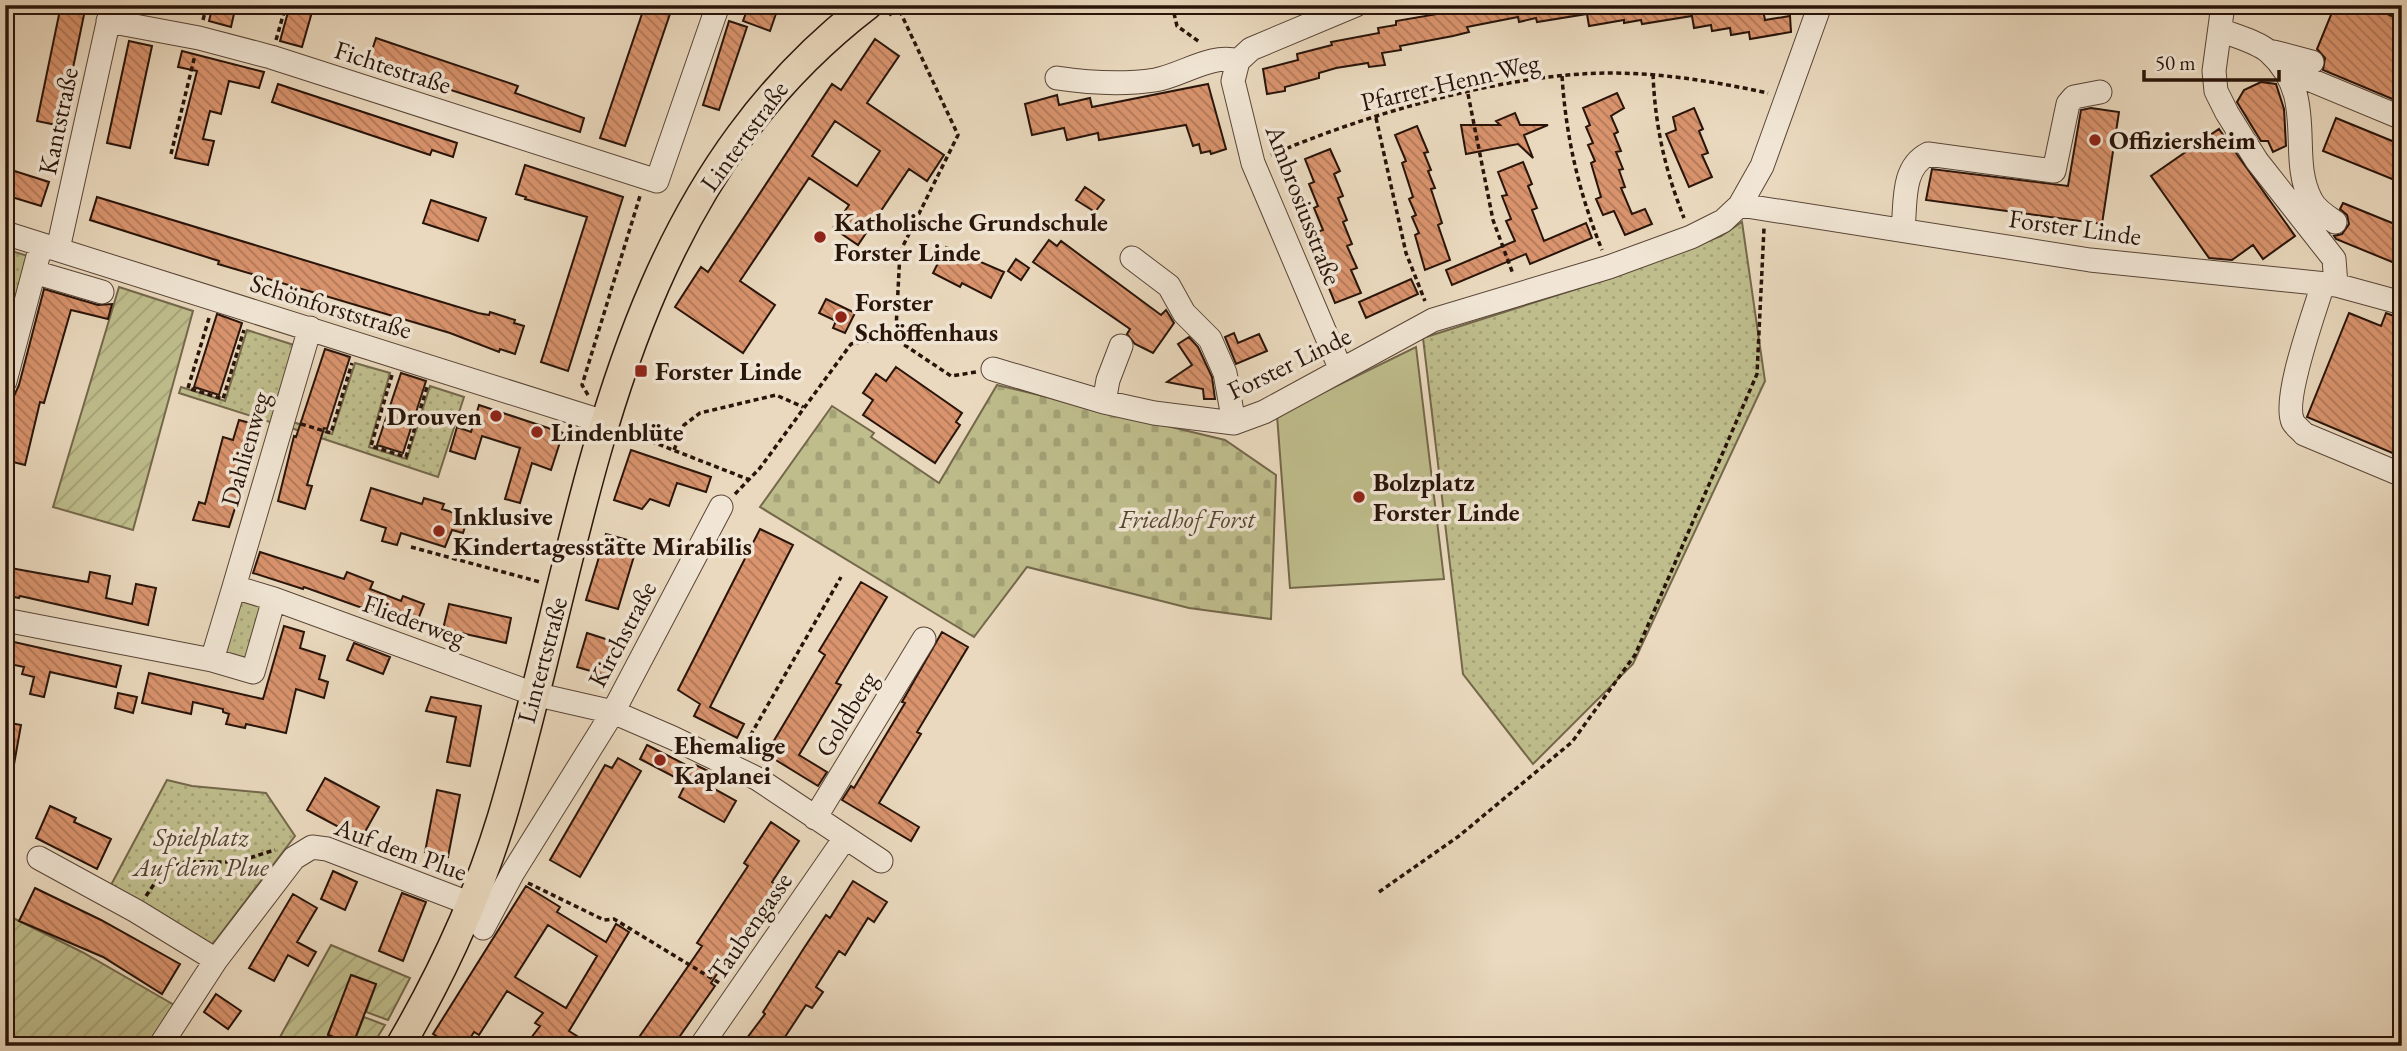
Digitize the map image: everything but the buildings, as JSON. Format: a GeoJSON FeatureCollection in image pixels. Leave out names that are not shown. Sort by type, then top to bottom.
{"type":"FeatureCollection","features":[{"type":"Feature","properties":{"kind":"main road","name":"Lintertstraße"},"geometry":{"type":"LineString","coordinates":[[401,1046],[477,916],[561,587],[613,433],[654,282],[718,163],[789,74],[878,10]]}},
{"type":"Feature","properties":{"kind":"street"},"geometry":{"type":"LineString","coordinates":[[651,179],[718,5]]}},
{"type":"Feature","properties":{"kind":"street"},"geometry":{"type":"LineString","coordinates":[[1057,78],[1092,84],[1156,80],[1231,59],[1269,40],[1356,5]]}},
{"type":"Feature","properties":{"kind":"street","name":"Forster Linde"},"geometry":{"type":"LineString","coordinates":[[993,369],[1104,402],[1154,413],[1234,423],[1264,412],[1433,320],[1609,267],[1691,237],[1723,221],[1740,205],[1762,166],[1820,5]]}},
{"type":"Feature","properties":{"kind":"street"},"geometry":{"type":"LineString","coordinates":[[2223,5],[2214,71],[2221,102],[2257,161],[2334,259],[2330,285],[2294,380],[2290,407],[2293,422],[2304,434],[2402,475]]}},
{"type":"Feature","properties":{"kind":"street","name":"Fichtestraße"},"geometry":{"type":"LineString","coordinates":[[110,13],[271,57],[651,179]]}},
{"type":"Feature","properties":{"kind":"street","name":"Kantstraße"},"geometry":{"type":"LineString","coordinates":[[50,247],[110,13]]}},
{"type":"Feature","properties":{"kind":"street"},"geometry":{"type":"LineString","coordinates":[[2220,30],[2268,50],[2312,62]]}},
{"type":"Feature","properties":{"kind":"street"},"geometry":{"type":"LineString","coordinates":[[2268,50],[2284,69],[2299,103],[2305,182],[2311,201],[2335,222]]}},
{"type":"Feature","properties":{"kind":"street","name":"Ambrosiusstraße"},"geometry":{"type":"LineString","coordinates":[[1231,59],[1233,81],[1253,163],[1341,370]]}},
{"type":"Feature","properties":{"kind":"street"},"geometry":{"type":"LineString","coordinates":[[2284,69],[2402,118]]}},
{"type":"Feature","properties":{"kind":"street"},"geometry":{"type":"LineString","coordinates":[[1903,229],[1909,173],[1916,160],[1928,154],[2054,171],[2068,104],[2074,97],[2100,92]]}},
{"type":"Feature","properties":{"kind":"street","name":"Forster Linde"},"geometry":{"type":"LineString","coordinates":[[1740,205],[2090,260],[2330,285],[2401,301]]}},
{"type":"Feature","properties":{"kind":"street","name":"Schönforststraße"},"geometry":{"type":"LineString","coordinates":[[5,233],[398,356],[613,433]]}},
{"type":"Feature","properties":{"kind":"street"},"geometry":{"type":"LineString","coordinates":[[5,381],[34,272],[50,247]]}},
{"type":"Feature","properties":{"kind":"street"},"geometry":{"type":"LineString","coordinates":[[1132,258],[1169,286],[1184,313],[1210,339],[1225,373],[1234,423]]}},
{"type":"Feature","properties":{"kind":"street"},"geometry":{"type":"LineString","coordinates":[[34,272],[102,292]]}},
{"type":"Feature","properties":{"kind":"street","name":"Dahlienweg"},"geometry":{"type":"LineString","coordinates":[[234,587],[310,328]]}},
{"type":"Feature","properties":{"kind":"street"},"geometry":{"type":"LineString","coordinates":[[1104,402],[1108,380],[1121,346]]}},
{"type":"Feature","properties":{"kind":"street","name":"Kirchstraße"},"geometry":{"type":"LineString","coordinates":[[477,916],[512,874],[613,712],[721,507]]}},
{"type":"Feature","properties":{"kind":"street"},"geometry":{"type":"LineString","coordinates":[[212,660],[234,587]]}},
{"type":"Feature","properties":{"kind":"street","name":"Fliederweg"},"geometry":{"type":"LineString","coordinates":[[234,587],[274,599],[534,694]]}},
{"type":"Feature","properties":{"kind":"street"},"geometry":{"type":"LineString","coordinates":[[5,620],[212,660],[253,672],[274,599]]}},
{"type":"Feature","properties":{"kind":"street","name":"Goldberg"},"geometry":{"type":"LineString","coordinates":[[816,818],[924,639]]}},
{"type":"Feature","properties":{"kind":"street"},"geometry":{"type":"LineString","coordinates":[[534,694],[613,712],[758,779],[881,861]]}},
{"type":"Feature","properties":{"kind":"street","name":"Taubengasse"},"geometry":{"type":"LineString","coordinates":[[701,1046],[845,838]]}},
{"type":"Feature","properties":{"kind":"street","name":"Auf dem Plue"},"geometry":{"type":"LineString","coordinates":[[160,1046],[216,960],[294,858],[305,849],[327,849],[477,916]]}},
{"type":"Feature","properties":{"kind":"street"},"geometry":{"type":"LineString","coordinates":[[39,858],[136,911],[216,960]]}},
{"type":"Feature","properties":{"kind":"path"},"geometry":{"type":"LineString","coordinates":[[171,154],[207,5]]}},
{"type":"Feature","properties":{"kind":"path"},"geometry":{"type":"LineString","coordinates":[[271,57],[286,5]]}},
{"type":"Feature","properties":{"kind":"path"},"geometry":{"type":"LineString","coordinates":[[1172,5],[1177,26],[1182,32],[1231,59]]}},
{"type":"Feature","properties":{"kind":"path"},"geometry":{"type":"LineString","coordinates":[[721,507],[750,480],[851,344],[891,336],[896,329],[900,252],[958,135],[900,6],[878,10]]}},
{"type":"Feature","properties":{"kind":"path"},"geometry":{"type":"LineString","coordinates":[[1653,74],[1655,121],[1666,173],[1691,237]]}},
{"type":"Feature","properties":{"kind":"path","name":"Pfarrer-Henn-Weg"},"geometry":{"type":"LineString","coordinates":[[1253,163],[1315,136],[1517,81],[1562,76],[1653,74],[1787,97]]}},
{"type":"Feature","properties":{"kind":"path"},"geometry":{"type":"LineString","coordinates":[[1562,76],[1565,122],[1573,167],[1609,267]]}},
{"type":"Feature","properties":{"kind":"path"},"geometry":{"type":"LineString","coordinates":[[1468,93],[1493,220],[1519,292]]}},
{"type":"Feature","properties":{"kind":"path"},"geometry":{"type":"LineString","coordinates":[[1376,118],[1406,253],[1433,320]]}},
{"type":"Feature","properties":{"kind":"path"},"geometry":{"type":"LineString","coordinates":[[651,179],[582,386],[613,433],[625,431],[750,480]]}},
{"type":"Feature","properties":{"kind":"path"},"geometry":{"type":"LineString","coordinates":[[1379,892],[1459,836],[1572,743],[1635,655],[1757,374],[1765,209]]}},
{"type":"Feature","properties":{"kind":"path"},"geometry":{"type":"LineString","coordinates":[[215,299],[188,388],[223,399],[244,330]]}},
{"type":"Feature","properties":{"kind":"path"},"geometry":{"type":"LineString","coordinates":[[891,336],[951,376],[993,369]]}},
{"type":"Feature","properties":{"kind":"path"},"geometry":{"type":"LineString","coordinates":[[398,356],[371,446],[406,457],[427,387]]}},
{"type":"Feature","properties":{"kind":"path"},"geometry":{"type":"LineString","coordinates":[[295,422],[331,433],[352,363]]}},
{"type":"Feature","properties":{"kind":"path"},"geometry":{"type":"LineString","coordinates":[[674,450],[684,425],[700,413],[776,395],[804,407]]}},
{"type":"Feature","properties":{"kind":"path"},"geometry":{"type":"LineString","coordinates":[[411,547],[561,587]]}},
{"type":"Feature","properties":{"kind":"path"},"geometry":{"type":"LineString","coordinates":[[732,767],[841,577]]}},
{"type":"Feature","properties":{"kind":"path"},"geometry":{"type":"LineString","coordinates":[[136,911],[168,867],[186,860],[229,862],[287,846],[305,849]]}},
{"type":"Feature","properties":{"kind":"path"},"geometry":{"type":"LineString","coordinates":[[512,874],[604,920],[614,919],[671,951],[737,995]]}},
{"type":"Feature","properties":{"kind":"green space"},"geometry":{"type":"Polygon","coordinates":[[[1742,222],[1765,381],[1633,664],[1533,764],[1463,674],[1423,338],[1614,277],[1721,236],[1742,222]]]}},
{"type":"Feature","properties":{"kind":"green space"},"geometry":{"type":"Polygon","coordinates":[[[5,249],[31,257],[20,300],[8,297],[5,310],[5,249]]]}},
{"type":"Feature","properties":{"kind":"green space"},"geometry":{"type":"Polygon","coordinates":[[[119,287],[193,311],[133,530],[53,507],[119,287]]]}},
{"type":"Feature","properties":{"kind":"green space"},"geometry":{"type":"Polygon","coordinates":[[[247,330],[297,346],[273,423],[179,393],[181,387],[225,401],[247,330]]]}},
{"type":"Feature","properties":{"kind":"green space","name":"Bolzplatz Forster Linde"},"geometry":{"type":"Polygon","coordinates":[[[1416,347],[1444,579],[1290,588],[1277,415],[1416,347]]]}},
{"type":"Feature","properties":{"kind":"green space"},"geometry":{"type":"Polygon","coordinates":[[[355,363],[390,373],[369,447],[407,459],[430,386],[464,397],[438,477],[291,428],[293,422],[332,434],[355,363]]]}},
{"type":"Feature","properties":{"kind":"green space","name":"Friedhof Forst"},"geometry":{"type":"Polygon","coordinates":[[[997,385],[1225,440],[1276,475],[1271,619],[1189,608],[1027,567],[974,637],[760,507],[832,406],[874,433],[871,437],[939,483],[997,385]]]}},
{"type":"Feature","properties":{"kind":"green space"},"geometry":{"type":"Polygon","coordinates":[[[241,599],[263,605],[247,657],[238,660],[226,656],[225,646],[241,599]]]}},
{"type":"Feature","properties":{"kind":"green space","name":"Spielplatz Auf dem Plue"},"geometry":{"type":"Polygon","coordinates":[[[167,780],[192,786],[266,793],[295,836],[212,945],[111,885],[167,780]]]}},
{"type":"Feature","properties":{"kind":"green space"},"geometry":{"type":"Polygon","coordinates":[[[5,914],[82,952],[176,1006],[152,1046],[5,1046],[5,914]]]}},
{"type":"Feature","properties":{"kind":"green space"},"geometry":{"type":"Polygon","coordinates":[[[331,945],[410,978],[388,1020],[366,1012],[376,984],[352,975],[328,1034],[353,1044],[364,1017],[385,1025],[372,1046],[275,1046],[331,945]]]}},
{"type":"Feature","properties":{"kind":"place","name":"Offiziersheim"},"geometry":{"type":"Point","coordinates":[2095,140]}},
{"type":"Feature","properties":{"kind":"place","name":"Katholische Grundschule Forster Linde"},"geometry":{"type":"Point","coordinates":[820,237]}},
{"type":"Feature","properties":{"kind":"place","name":"Forster Schöffenhaus"},"geometry":{"type":"Point","coordinates":[841,317]}},
{"type":"Feature","properties":{"kind":"place","name":"Forster Linde"},"geometry":{"type":"Point","coordinates":[641,371]}},
{"type":"Feature","properties":{"kind":"place","name":"Drouven"},"geometry":{"type":"Point","coordinates":[496,416]}},
{"type":"Feature","properties":{"kind":"place","name":"Lindenblüte"},"geometry":{"type":"Point","coordinates":[537,432]}},
{"type":"Feature","properties":{"kind":"place","name":"Bolzplatz Forster Linde"},"geometry":{"type":"Point","coordinates":[1359,497]}},
{"type":"Feature","properties":{"kind":"place","name":"Inklusive Kindertagesstätte Mirabilis"},"geometry":{"type":"Point","coordinates":[439,531]}},
{"type":"Feature","properties":{"kind":"place","name":"Ehemalige Kaplanei"},"geometry":{"type":"Point","coordinates":[660,760]}}]}
